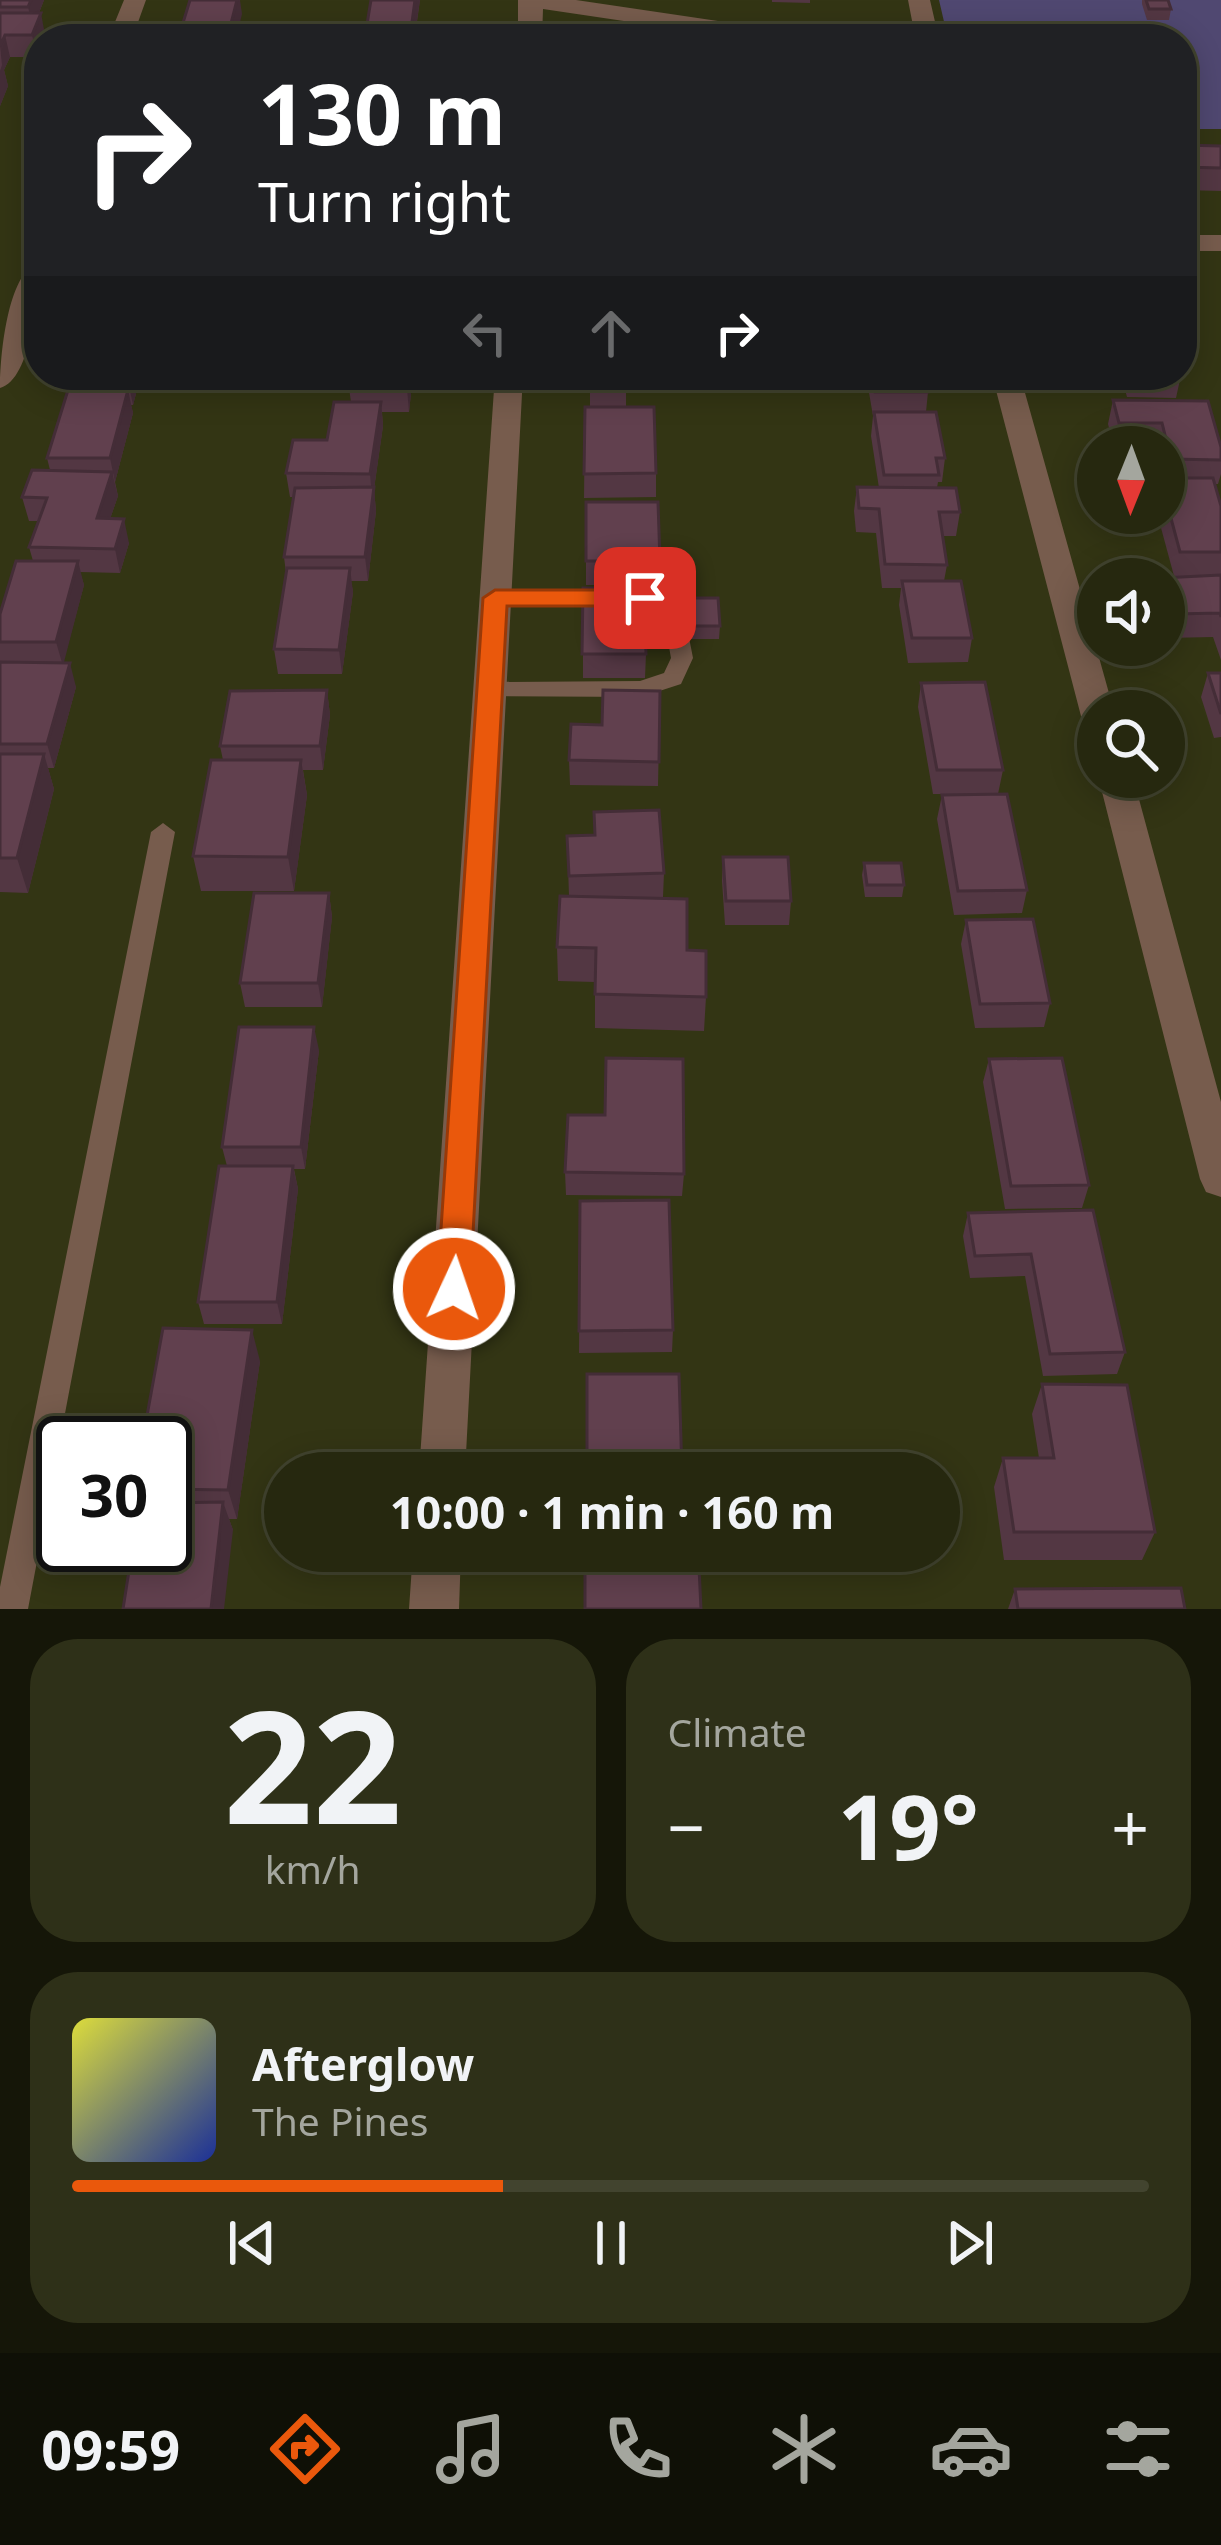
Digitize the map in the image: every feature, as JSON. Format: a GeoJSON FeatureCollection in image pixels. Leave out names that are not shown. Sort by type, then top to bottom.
{"type":"FeatureCollection","features":[{"type":"Feature","properties":{"kind":"street"},"geometry":{"type":"LineString","coordinates":[[530,0],[691,24]]}},
{"type":"Feature","properties":{"kind":"street"},"geometry":{"type":"LineString","coordinates":[[0,380],[24,313]]}},
{"type":"Feature","properties":{"kind":"street"},"geometry":{"type":"LineString","coordinates":[[443,1452],[508,390]]}},
{"type":"Feature","properties":{"kind":"street"},"geometry":{"type":"LineString","coordinates":[[1010,390],[1091,690]]}},
{"type":"Feature","properties":{"kind":"street"},"geometry":{"type":"LineString","coordinates":[[1120,798],[1221,1179]]}},
{"type":"Feature","properties":{"kind":"street"},"geometry":{"type":"LineString","coordinates":[[434,1609],[436,1572]]}},
{"type":"Feature","properties":{"kind":"lane"},"geometry":{"type":"LineString","coordinates":[[490,690],[641,689],[673,678],[682,658],[675,622],[645,598],[495,598]]}},
{"type":"Feature","properties":{"kind":"lane"},"geometry":{"type":"LineString","coordinates":[[12,1609],[163,832]]}},
{"type":"Feature","properties":{"kind":"shaded area"},"geometry":{"type":"Polygon","coordinates":[[[939,0],[1221,0],[1221,129],[1197,129],[1197,24],[945,24],[939,0]]]}},
{"type":"Feature","properties":{"kind":"building"},"geometry":{"type":"Polygon","coordinates":[[[0,0],[31,0],[28,7],[0,7],[0,0]]]}},
{"type":"Feature","properties":{"kind":"building"},"geometry":{"type":"Polygon","coordinates":[[[190,0],[237,0],[231,24],[183,24],[190,0]]]}},
{"type":"Feature","properties":{"kind":"building"},"geometry":{"type":"Polygon","coordinates":[[[371,0],[415,0],[412,24],[367,24],[371,0]]]}},
{"type":"Feature","properties":{"kind":"building"},"geometry":{"type":"Polygon","coordinates":[[[1146,0],[1168,0],[1171,9],[1149,9],[1146,0]]]}},
{"type":"Feature","properties":{"kind":"building"},"geometry":{"type":"Polygon","coordinates":[[[0,13],[41,13],[36,24],[24,24],[24,35],[5,35],[0,46],[0,13]]]}},
{"type":"Feature","properties":{"kind":"building"},"geometry":{"type":"Polygon","coordinates":[[[1197,145],[1221,146],[1221,168],[1197,167],[1197,145]]]}},
{"type":"Feature","properties":{"kind":"building"},"geometry":{"type":"Polygon","coordinates":[[[68,390],[128,390],[110,458],[47,458],[68,390]]]}},
{"type":"Feature","properties":{"kind":"building"},"geometry":{"type":"Polygon","coordinates":[[[875,390],[928,392],[875,392],[875,390]]]}},
{"type":"Feature","properties":{"kind":"building"},"geometry":{"type":"Polygon","coordinates":[[[1113,400],[1208,401],[1221,460],[1185,459],[1185,426],[1119,423],[1113,400]]]}},
{"type":"Feature","properties":{"kind":"building"},"geometry":{"type":"Polygon","coordinates":[[[334,402],[381,402],[370,474],[286,473],[293,440],[327,440],[334,402]]]}},
{"type":"Feature","properties":{"kind":"building"},"geometry":{"type":"Polygon","coordinates":[[[585,407],[654,407],[656,473],[584,474],[585,407]]]}},
{"type":"Feature","properties":{"kind":"building"},"geometry":{"type":"Polygon","coordinates":[[[874,412],[936,412],[945,458],[936,458],[939,475],[884,475],[874,412]]]}},
{"type":"Feature","properties":{"kind":"building"},"geometry":{"type":"Polygon","coordinates":[[[32,470],[112,472],[97,518],[124,519],[115,549],[29,547],[47,498],[22,497],[32,470]]]}},
{"type":"Feature","properties":{"kind":"building"},"geometry":{"type":"Polygon","coordinates":[[[1185,478],[1213,478],[1221,506],[1221,552],[1180,552],[1175,534],[1185,534],[1185,478]]]}},
{"type":"Feature","properties":{"kind":"building"},"geometry":{"type":"Polygon","coordinates":[[[374,487],[365,557],[284,557],[295,488],[374,487]]]}},
{"type":"Feature","properties":{"kind":"building"},"geometry":{"type":"Polygon","coordinates":[[[857,487],[956,488],[960,512],[939,512],[947,565],[885,564],[879,509],[859,508],[857,487]]]}},
{"type":"Feature","properties":{"kind":"building"},"geometry":{"type":"Polygon","coordinates":[[[586,502],[658,502],[660,561],[586,561],[586,502]]]}},
{"type":"Feature","properties":{"kind":"building"},"geometry":{"type":"Polygon","coordinates":[[[16,561],[78,561],[56,642],[0,642],[0,614],[16,561]]]}},
{"type":"Feature","properties":{"kind":"building"},"geometry":{"type":"Polygon","coordinates":[[[287,568],[350,568],[339,650],[274,649],[287,568]]]}},
{"type":"Feature","properties":{"kind":"building"},"geometry":{"type":"Polygon","coordinates":[[[1221,575],[1221,617],[1220,613],[1185,614],[1185,577],[1221,575]]]}},
{"type":"Feature","properties":{"kind":"building"},"geometry":{"type":"Polygon","coordinates":[[[902,581],[961,581],[972,638],[912,638],[902,581]]]}},
{"type":"Feature","properties":{"kind":"building"},"geometry":{"type":"Polygon","coordinates":[[[583,588],[644,588],[646,654],[582,654],[583,588]]]}},
{"type":"Feature","properties":{"kind":"building"},"geometry":{"type":"Polygon","coordinates":[[[687,598],[718,598],[720,626],[688,626],[687,598]]]}},
{"type":"Feature","properties":{"kind":"building"},"geometry":{"type":"Polygon","coordinates":[[[0,662],[70,663],[47,744],[0,744],[0,662]]]}},
{"type":"Feature","properties":{"kind":"building"},"geometry":{"type":"Polygon","coordinates":[[[1208,673],[1221,673],[1221,714],[1208,673]]]}},
{"type":"Feature","properties":{"kind":"building"},"geometry":{"type":"Polygon","coordinates":[[[985,682],[1003,770],[937,770],[921,683],[985,682]]]}},
{"type":"Feature","properties":{"kind":"building"},"geometry":{"type":"Polygon","coordinates":[[[327,690],[320,746],[220,746],[230,691],[327,690]]]}},
{"type":"Feature","properties":{"kind":"building"},"geometry":{"type":"Polygon","coordinates":[[[603,690],[660,691],[659,762],[569,760],[571,724],[602,725],[603,690]]]}},
{"type":"Feature","properties":{"kind":"building"},"geometry":{"type":"Polygon","coordinates":[[[0,754],[44,754],[17,858],[0,858],[0,754]]]}},
{"type":"Feature","properties":{"kind":"building"},"geometry":{"type":"Polygon","coordinates":[[[211,760],[301,760],[288,857],[193,856],[211,760]]]}},
{"type":"Feature","properties":{"kind":"building"},"geometry":{"type":"Polygon","coordinates":[[[1007,794],[1027,890],[958,891],[942,795],[1007,794]]]}},
{"type":"Feature","properties":{"kind":"building"},"geometry":{"type":"Polygon","coordinates":[[[659,810],[664,873],[569,876],[567,836],[595,835],[594,812],[659,810]]]}},
{"type":"Feature","properties":{"kind":"building"},"geometry":{"type":"Polygon","coordinates":[[[723,857],[788,857],[791,901],[726,901],[723,857]]]}},
{"type":"Feature","properties":{"kind":"building"},"geometry":{"type":"Polygon","coordinates":[[[864,863],[901,863],[904,885],[867,885],[864,863]]]}},
{"type":"Feature","properties":{"kind":"building"},"geometry":{"type":"Polygon","coordinates":[[[254,893],[329,893],[318,983],[240,983],[254,893]]]}},
{"type":"Feature","properties":{"kind":"building"},"geometry":{"type":"Polygon","coordinates":[[[560,896],[687,899],[687,950],[706,951],[706,997],[595,994],[596,948],[557,947],[560,896]]]}},
{"type":"Feature","properties":{"kind":"building"},"geometry":{"type":"Polygon","coordinates":[[[1033,919],[1050,1003],[980,1004],[966,920],[1033,919]]]}},
{"type":"Feature","properties":{"kind":"building"},"geometry":{"type":"Polygon","coordinates":[[[239,1027],[314,1027],[301,1147],[222,1147],[239,1027]]]}},
{"type":"Feature","properties":{"kind":"building"},"geometry":{"type":"Polygon","coordinates":[[[606,1058],[683,1059],[684,1174],[565,1172],[568,1115],[605,1115],[606,1058]]]}},
{"type":"Feature","properties":{"kind":"building"},"geometry":{"type":"Polygon","coordinates":[[[1062,1058],[1089,1185],[1011,1186],[989,1059],[1062,1058]]]}},
{"type":"Feature","properties":{"kind":"building"},"geometry":{"type":"Polygon","coordinates":[[[219,1166],[293,1166],[277,1302],[198,1302],[219,1166]]]}},
{"type":"Feature","properties":{"kind":"building"},"geometry":{"type":"Polygon","coordinates":[[[669,1200],[673,1330],[579,1331],[580,1201],[669,1200]]]}},
{"type":"Feature","properties":{"kind":"building"},"geometry":{"type":"Polygon","coordinates":[[[1093,1210],[1125,1352],[1050,1354],[1031,1254],[975,1256],[968,1213],[1093,1210]]]}},
{"type":"Feature","properties":{"kind":"building"},"geometry":{"type":"Polygon","coordinates":[[[163,1328],[252,1330],[228,1490],[192,1489],[192,1416],[147,1416],[163,1328]]]}},
{"type":"Feature","properties":{"kind":"building"},"geometry":{"type":"Polygon","coordinates":[[[587,1374],[679,1374],[681,1452],[587,1452],[587,1374]]]}},
{"type":"Feature","properties":{"kind":"building"},"geometry":{"type":"Polygon","coordinates":[[[1042,1384],[1127,1385],[1155,1532],[1014,1532],[1003,1458],[1054,1458],[1042,1384]]]}},
{"type":"Feature","properties":{"kind":"building"},"geometry":{"type":"Polygon","coordinates":[[[223,1502],[211,1609],[123,1609],[129,1572],[192,1572],[192,1503],[223,1502]]]}},
{"type":"Feature","properties":{"kind":"building"},"geometry":{"type":"Polygon","coordinates":[[[585,1572],[699,1572],[701,1609],[585,1609],[585,1572]]]}},
{"type":"Feature","properties":{"kind":"building"},"geometry":{"type":"Polygon","coordinates":[[[1181,1588],[1185,1609],[1018,1609],[1015,1589],[1181,1588]]]}},
{"type":"Feature","properties":{"kind":"route"},"geometry":{"type":"LineString","coordinates":[[454,1289],[495,598],[645,598]]}}]}
